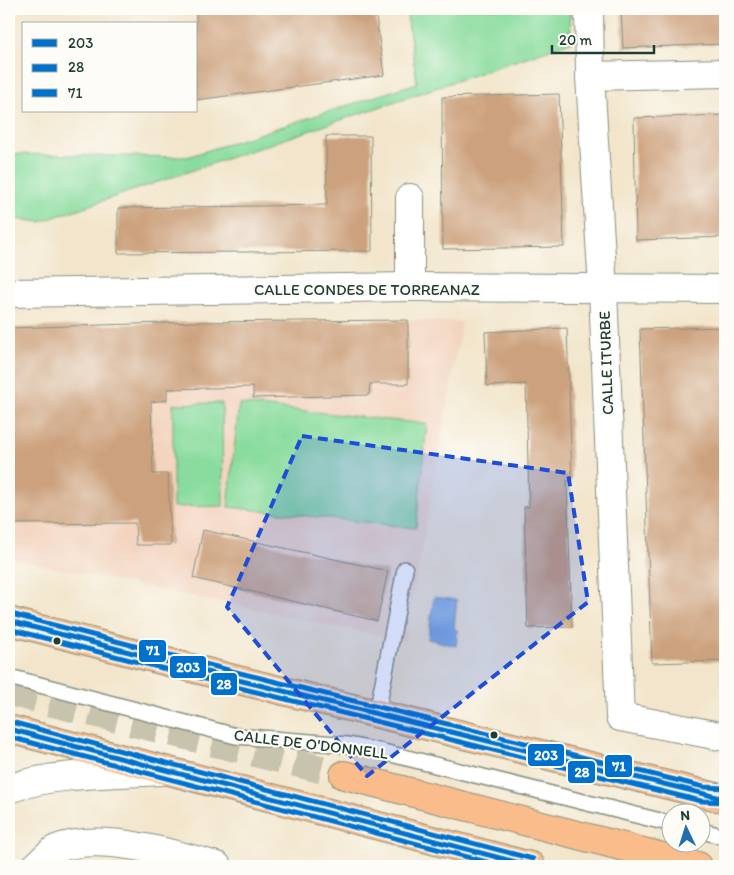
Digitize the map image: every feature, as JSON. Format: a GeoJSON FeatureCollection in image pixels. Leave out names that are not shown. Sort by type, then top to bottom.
{"type":"FeatureCollection","features":[{"type":"Feature","properties":{"kind":"main road"},"geometry":{"type":"LineString","coordinates":[[9,621],[234,679],[725,800]]}},
{"type":"Feature","properties":{"kind":"main road"},"geometry":{"type":"LineString","coordinates":[[9,729],[531,866]]}},
{"type":"Feature","properties":{"kind":"main road","name":"CALLE DE O'DONNELL"},"geometry":{"type":"LineString","coordinates":[[344,775],[698,866]]}},
{"type":"Feature","properties":{"kind":"street","name":"CALLE ITURBE"},"geometry":{"type":"LineString","coordinates":[[589,9],[590,76],[602,289],[620,717],[725,737]]}},
{"type":"Feature","properties":{"kind":"street"},"geometry":{"type":"LineString","coordinates":[[590,76],[725,73]]}},
{"type":"Feature","properties":{"kind":"street"},"geometry":{"type":"LineString","coordinates":[[410,198],[410,287]]}},
{"type":"Feature","properties":{"kind":"street","name":"CALLE CONDES DE TORREANAZ"},"geometry":{"type":"LineString","coordinates":[[9,293],[410,287],[725,289]]}},
{"type":"Feature","properties":{"kind":"street"},"geometry":{"type":"LineString","coordinates":[[9,789],[20,785],[69,777],[168,770]]}},
{"type":"Feature","properties":{"kind":"street"},"geometry":{"type":"LineString","coordinates":[[36,866],[54,849],[87,841],[159,850],[218,866]]}},
{"type":"Feature","properties":{"kind":"lane"},"geometry":{"type":"LineString","coordinates":[[377,713],[405,569]]}},
{"type":"Feature","properties":{"kind":"lane","name":"CALLE DE O'DONNELL"},"geometry":{"type":"LineString","coordinates":[[9,677],[236,736],[348,745],[379,750],[662,821]]}},
{"type":"Feature","properties":{"kind":"lane"},"geometry":{"type":"LineString","coordinates":[[712,834],[725,837]]}},
{"type":"Feature","properties":{"kind":"highlighted area"},"geometry":{"type":"Polygon","coordinates":[[[302,436],[568,473],[588,602],[367,776],[227,607],[302,436]]]}},
{"type":"Feature","properties":{"kind":"shaded area"},"geometry":{"type":"Polygon","coordinates":[[[408,320],[462,322],[405,641],[9,558],[9,328],[195,322],[408,320]]]}},
{"type":"Feature","properties":{"kind":"green space"},"geometry":{"type":"Polygon","coordinates":[[[406,9],[570,9],[571,42],[40,222],[9,218],[9,154],[187,157],[417,83],[406,9]]]}},
{"type":"Feature","properties":{"kind":"green space"},"geometry":{"type":"Polygon","coordinates":[[[222,403],[223,506],[173,507],[173,404],[222,403]]]}},
{"type":"Feature","properties":{"kind":"green space"},"geometry":{"type":"Polygon","coordinates":[[[239,404],[427,424],[416,528],[228,507],[239,404]]]}},
{"type":"Feature","properties":{"kind":"water"},"geometry":{"type":"Polygon","coordinates":[[[434,597],[457,600],[454,628],[458,631],[456,646],[428,639],[434,597]]]}},
{"type":"Feature","properties":{"kind":"building"},"geometry":{"type":"Polygon","coordinates":[[[196,9],[375,9],[384,75],[198,100],[198,22],[196,22],[196,9]]]}},
{"type":"Feature","properties":{"kind":"building"},"geometry":{"type":"Polygon","coordinates":[[[621,9],[725,9],[725,44],[623,48],[621,9]]]}},
{"type":"Feature","properties":{"kind":"building"},"geometry":{"type":"Polygon","coordinates":[[[559,94],[564,247],[443,249],[442,97],[559,94]]]}},
{"type":"Feature","properties":{"kind":"building"},"geometry":{"type":"Polygon","coordinates":[[[725,115],[725,237],[636,240],[634,118],[725,115]]]}},
{"type":"Feature","properties":{"kind":"building"},"geometry":{"type":"Polygon","coordinates":[[[326,136],[371,136],[372,251],[118,253],[118,208],[327,205],[326,136]]]}},
{"type":"Feature","properties":{"kind":"building"},"geometry":{"type":"Polygon","coordinates":[[[408,320],[408,384],[370,384],[369,395],[253,398],[253,387],[167,389],[167,400],[151,402],[153,474],[168,474],[171,545],[136,545],[135,523],[9,524],[9,328],[195,322],[408,320]]]}},
{"type":"Feature","properties":{"kind":"building"},"geometry":{"type":"Polygon","coordinates":[[[725,327],[725,661],[652,663],[640,329],[725,327]]]}},
{"type":"Feature","properties":{"kind":"building"},"geometry":{"type":"Polygon","coordinates":[[[567,328],[572,480],[567,481],[572,627],[528,628],[524,507],[529,507],[526,384],[487,386],[485,332],[567,328]]]}},
{"type":"Feature","properties":{"kind":"building"},"geometry":{"type":"Polygon","coordinates":[[[203,530],[388,571],[377,621],[193,578],[203,530]]]}},
{"type":"Feature","properties":{"kind":"tunnel"},"geometry":{"type":"LineString","coordinates":[[9,692],[344,775]]}},
{"type":"Feature","properties":{"kind":"transit line","name":"71"},"geometry":{"type":"LineString","coordinates":[[11,614],[236,672],[704,787],[725,788]]}},
{"type":"Feature","properties":{"kind":"transit line","name":"203"},"geometry":{"type":"LineString","coordinates":[[9,621],[234,679],[725,799]]}},
{"type":"Feature","properties":{"kind":"transit line","name":"28"},"geometry":{"type":"LineString","coordinates":[[9,629],[232,686],[701,801],[725,802]]}},
{"type":"Feature","properties":{"kind":"transit line","name":"71"},"geometry":{"type":"LineString","coordinates":[[11,722],[533,859]]}},
{"type":"Feature","properties":{"kind":"transit line","name":"203"},"geometry":{"type":"LineString","coordinates":[[9,729],[531,866]]}},
{"type":"Feature","properties":{"kind":"transit line","name":"28"},"geometry":{"type":"LineString","coordinates":[[9,737],[502,866]]}}]}
